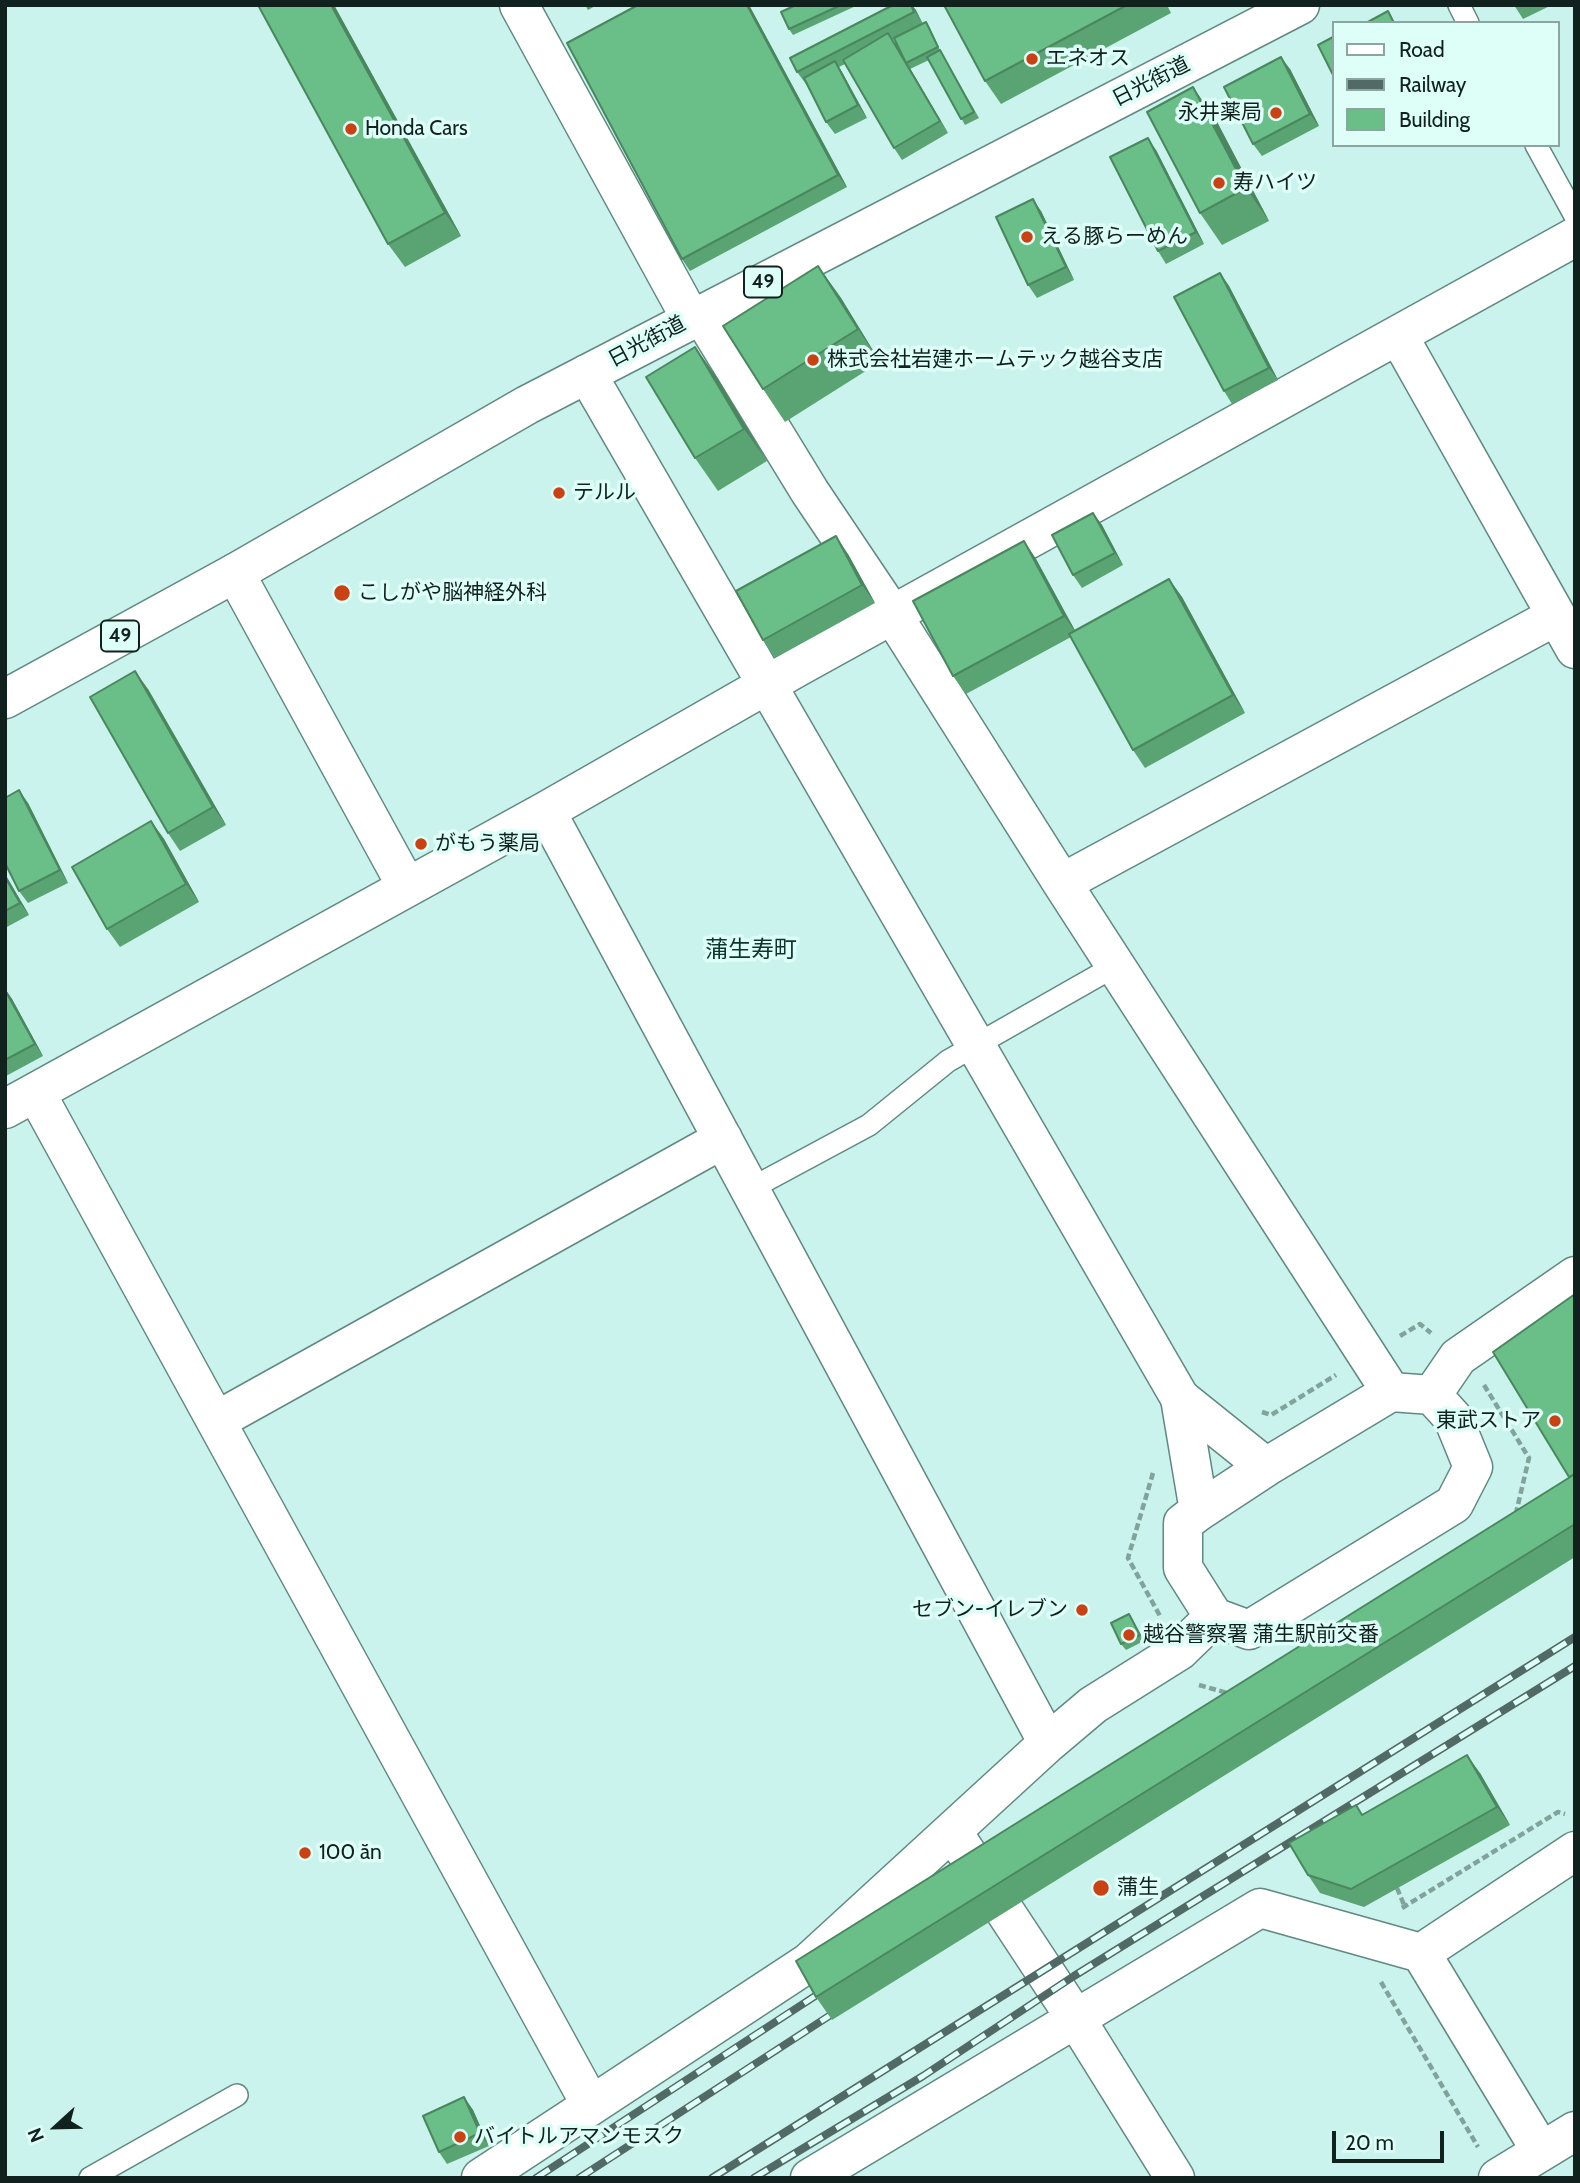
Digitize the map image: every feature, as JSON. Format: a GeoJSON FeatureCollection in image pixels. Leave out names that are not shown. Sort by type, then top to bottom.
{"type":"FeatureCollection","features":[{"type":"Feature","properties":{"kind":"street"},"geometry":{"type":"LineString","coordinates":[[519,5],[696,317],[892,614],[1115,966],[1391,1392]]}},
{"type":"Feature","properties":{"kind":"street","name":"日光街道"},"geometry":{"type":"LineString","coordinates":[[5,699],[235,573],[527,405],[1300,5]]}},
{"type":"Feature","properties":{"kind":"street"},"geometry":{"type":"LineString","coordinates":[[591,2105],[216,1421],[21,1101],[546,811],[892,614],[1575,237]]}},
{"type":"Feature","properties":{"kind":"street"},"geometry":{"type":"LineString","coordinates":[[1398,335],[1575,649]]}},
{"type":"Feature","properties":{"kind":"street"},"geometry":{"type":"LineString","coordinates":[[587,374],[1180,1398],[1199,1511]]}},
{"type":"Feature","properties":{"kind":"street"},"geometry":{"type":"LineString","coordinates":[[235,573],[407,887]]}},
{"type":"Feature","properties":{"kind":"street"},"geometry":{"type":"LineString","coordinates":[[1062,883],[1556,616]]}},
{"type":"Feature","properties":{"kind":"street"},"geometry":{"type":"LineString","coordinates":[[546,811],[1048,1743]]}},
{"type":"Feature","properties":{"kind":"street"},"geometry":{"type":"LineString","coordinates":[[216,1421],[723,1139]]}},
{"type":"Feature","properties":{"kind":"street"},"geometry":{"type":"LineString","coordinates":[[1432,1395],[1458,1357],[1575,1276]]}},
{"type":"Feature","properties":{"kind":"street"},"geometry":{"type":"LineString","coordinates":[[1391,1392],[1432,1395],[1453,1418],[1472,1467],[1454,1504],[1249,1630],[1214,1617],[1183,1568],[1183,1523],[1266,1466],[1391,1392]]}},
{"type":"Feature","properties":{"kind":"street"},"geometry":{"type":"LineString","coordinates":[[1180,1398],[1266,1466]]}},
{"type":"Feature","properties":{"kind":"street"},"geometry":{"type":"LineString","coordinates":[[481,2178],[808,1963],[1048,1743],[1094,1705],[1179,1650],[1214,1617]]}},
{"type":"Feature","properties":{"kind":"street"},"geometry":{"type":"LineString","coordinates":[[952,1831],[1076,2019],[1175,2178]]}},
{"type":"Feature","properties":{"kind":"street"},"geometry":{"type":"LineString","coordinates":[[1421,1953],[1575,1851]]}},
{"type":"Feature","properties":{"kind":"street"},"geometry":{"type":"LineString","coordinates":[[810,2178],[1260,1908],[1421,1953],[1541,2151]]}},
{"type":"Feature","properties":{"kind":"street"},"geometry":{"type":"LineString","coordinates":[[1498,2178],[1575,2131]]}},
{"type":"Feature","properties":{"kind":"lane"},"geometry":{"type":"LineString","coordinates":[[1459,5],[1467,21]]}},
{"type":"Feature","properties":{"kind":"lane"},"geometry":{"type":"LineString","coordinates":[[1537,147],[1575,216]]}},
{"type":"Feature","properties":{"kind":"lane"},"geometry":{"type":"LineString","coordinates":[[750,1189],[869,1125],[948,1062],[974,1045],[1115,966]]}},
{"type":"Feature","properties":{"kind":"lane"},"geometry":{"type":"LineString","coordinates":[[90,2178],[237,2095]]}},
{"type":"Feature","properties":{"kind":"path"},"geometry":{"type":"LineString","coordinates":[[1397,1888],[1404,1905]]}},
{"type":"Feature","properties":{"kind":"building"},"geometry":{"type":"Polygon","coordinates":[[[258,5],[331,5],[445,213],[388,244],[258,5]]]}},
{"type":"Feature","properties":{"kind":"building"},"geometry":{"type":"Polygon","coordinates":[[[638,5],[747,5],[838,175],[682,259],[567,43],[638,5]]]}},
{"type":"Feature","properties":{"kind":"building"},"geometry":{"type":"Polygon","coordinates":[[[796,5],[841,5],[789,29],[781,12],[796,5]]]}},
{"type":"Feature","properties":{"kind":"building"},"geometry":{"type":"Polygon","coordinates":[[[893,5],[911,5],[914,12],[797,72],[790,58],[893,5]]]}},
{"type":"Feature","properties":{"kind":"building"},"geometry":{"type":"Polygon","coordinates":[[[944,5],[1127,5],[985,81],[944,5]]]}},
{"type":"Feature","properties":{"kind":"building"},"geometry":{"type":"Polygon","coordinates":[[[1388,11],[1393,21],[1370,21],[1388,11]]]}},
{"type":"Feature","properties":{"kind":"building"},"geometry":{"type":"Polygon","coordinates":[[[926,22],[938,47],[906,63],[894,38],[926,22]]]}},
{"type":"Feature","properties":{"kind":"building"},"geometry":{"type":"Polygon","coordinates":[[[888,33],[940,121],[894,148],[843,60],[888,33]]]}},
{"type":"Feature","properties":{"kind":"building"},"geometry":{"type":"Polygon","coordinates":[[[1332,38],[1332,73],[1318,45],[1332,38]]]}},
{"type":"Feature","properties":{"kind":"building"},"geometry":{"type":"Polygon","coordinates":[[[940,50],[974,112],[961,119],[927,57],[940,50]]]}},
{"type":"Feature","properties":{"kind":"building","name":"永井薬局"},"geometry":{"type":"Polygon","coordinates":[[[1281,57],[1310,114],[1253,144],[1224,87],[1281,57]]]}},
{"type":"Feature","properties":{"kind":"building"},"geometry":{"type":"Polygon","coordinates":[[[835,61],[858,105],[826,122],[804,78],[835,61]]]}},
{"type":"Feature","properties":{"kind":"building"},"geometry":{"type":"Polygon","coordinates":[[[1193,87],[1246,188],[1200,213],[1147,112],[1193,87]]]}},
{"type":"Feature","properties":{"kind":"building"},"geometry":{"type":"Polygon","coordinates":[[[1148,138],[1196,232],[1158,251],[1110,157],[1148,138]]]}},
{"type":"Feature","properties":{"kind":"building"},"geometry":{"type":"Polygon","coordinates":[[[1033,199],[1066,267],[1028,285],[996,217],[1033,199]]]}},
{"type":"Feature","properties":{"kind":"building"},"geometry":{"type":"Polygon","coordinates":[[[818,266],[858,329],[763,389],[723,326],[818,266]]]}},
{"type":"Feature","properties":{"kind":"building"},"geometry":{"type":"Polygon","coordinates":[[[1220,273],[1269,368],[1224,391],[1174,297],[1220,273]]]}},
{"type":"Feature","properties":{"kind":"building"},"geometry":{"type":"Polygon","coordinates":[[[695,347],[744,429],[695,458],[646,377],[695,347]]]}},
{"type":"Feature","properties":{"kind":"building"},"geometry":{"type":"Polygon","coordinates":[[[1093,513],[1115,553],[1073,575],[1052,535],[1093,513]]]}},
{"type":"Feature","properties":{"kind":"building"},"geometry":{"type":"Polygon","coordinates":[[[836,536],[862,585],[763,640],[736,591],[836,536]]]}},
{"type":"Feature","properties":{"kind":"building"},"geometry":{"type":"Polygon","coordinates":[[[1024,541],[1064,616],[953,676],[913,601],[1024,541]]]}},
{"type":"Feature","properties":{"kind":"building"},"geometry":{"type":"Polygon","coordinates":[[[1169,579],[1233,695],[1133,750],[1069,634],[1169,579]]]}},
{"type":"Feature","properties":{"kind":"building"},"geometry":{"type":"Polygon","coordinates":[[[135,671],[213,807],[168,833],[90,697],[135,671]]]}},
{"type":"Feature","properties":{"kind":"building"},"geometry":{"type":"Polygon","coordinates":[[[19,790],[60,870],[19,891],[5,863],[5,798],[19,790]]]}},
{"type":"Feature","properties":{"kind":"building"},"geometry":{"type":"Polygon","coordinates":[[[151,821],[186,884],[107,929],[72,867],[151,821]]]}},
{"type":"Feature","properties":{"kind":"building"},"geometry":{"type":"Polygon","coordinates":[[[5,877],[20,903],[5,911],[5,877]]]}},
{"type":"Feature","properties":{"kind":"building"},"geometry":{"type":"Polygon","coordinates":[[[5,990],[35,1044],[5,1060],[5,990]]]}},
{"type":"Feature","properties":{"kind":"building","name":"東武ストア"},"geometry":{"type":"Polygon","coordinates":[[[1575,1294],[1575,1474],[1569,1477],[1493,1352],[1575,1294]]]}},
{"type":"Feature","properties":{"kind":"building"},"geometry":{"type":"Polygon","coordinates":[[[1575,1474],[1575,1524],[816,1997],[796,1961],[1575,1474]]]}},
{"type":"Feature","properties":{"kind":"building","name":"越谷警察署 蒲生駅前交番"},"geometry":{"type":"Polygon","coordinates":[[[1129,1614],[1140,1635],[1121,1644],[1111,1623],[1129,1614]]]}},
{"type":"Feature","properties":{"kind":"building"},"geometry":{"type":"Polygon","coordinates":[[[1467,1755],[1497,1807],[1351,1889],[1308,1875],[1289,1843],[1356,1805],[1362,1815],[1467,1755]]]}},
{"type":"Feature","properties":{"kind":"building"},"geometry":{"type":"Polygon","coordinates":[[[464,2097],[480,2133],[439,2152],[423,2116],[464,2097]]]}},
{"type":"Feature","properties":{"kind":"railway"},"geometry":{"type":"LineString","coordinates":[[712,2178],[1575,1637]]}},
{"type":"Feature","properties":{"kind":"railway"},"geometry":{"type":"LineString","coordinates":[[754,2178],[923,2076],[1074,1976],[1575,1666]]}},
{"type":"Feature","properties":{"kind":"railway"},"geometry":{"type":"LineString","coordinates":[[536,2178],[832,1985]]}},
{"type":"Feature","properties":{"kind":"railway"},"geometry":{"type":"LineString","coordinates":[[579,2178],[846,2005]]}},
{"type":"Feature","properties":{"kind":"place","name":"エネオス"},"geometry":{"type":"Point","coordinates":[1032,59]}},
{"type":"Feature","properties":{"kind":"place","name":"永井薬局"},"geometry":{"type":"Point","coordinates":[1276,113]}},
{"type":"Feature","properties":{"kind":"place","name":"Honda Cars"},"geometry":{"type":"Point","coordinates":[351,129]}},
{"type":"Feature","properties":{"kind":"place","name":"寿ハイツ"},"geometry":{"type":"Point","coordinates":[1219,183]}},
{"type":"Feature","properties":{"kind":"place","name":"える豚らーめん"},"geometry":{"type":"Point","coordinates":[1027,237]}},
{"type":"Feature","properties":{"kind":"place","name":"株式会社岩建ホームテック越谷支店"},"geometry":{"type":"Point","coordinates":[813,360]}},
{"type":"Feature","properties":{"kind":"place","name":"テルル"},"geometry":{"type":"Point","coordinates":[559,493]}},
{"type":"Feature","properties":{"kind":"place","name":"こしがや脳神経外科"},"geometry":{"type":"Point","coordinates":[342,593]}},
{"type":"Feature","properties":{"kind":"place","name":"がもう薬局"},"geometry":{"type":"Point","coordinates":[421,844]}},
{"type":"Feature","properties":{"kind":"place","name":"東武ストア"},"geometry":{"type":"Point","coordinates":[1555,1421]}},
{"type":"Feature","properties":{"kind":"place","name":"セブン-イレブン"},"geometry":{"type":"Point","coordinates":[1082,1610]}},
{"type":"Feature","properties":{"kind":"place","name":"越谷警察署 蒲生駅前交番"},"geometry":{"type":"Point","coordinates":[1129,1635]}},
{"type":"Feature","properties":{"kind":"place","name":"100 ăn"},"geometry":{"type":"Point","coordinates":[305,1853]}},
{"type":"Feature","properties":{"kind":"place","name":"蒲生"},"geometry":{"type":"Point","coordinates":[1101,1888]}},
{"type":"Feature","properties":{"kind":"place","name":"バイトルアマンモスク"},"geometry":{"type":"Point","coordinates":[460,2137]}},
{"type":"Feature","properties":{"kind":"district","name":"蒲生寿町"},"geometry":{"type":"Point","coordinates":[751,950]}}]}
